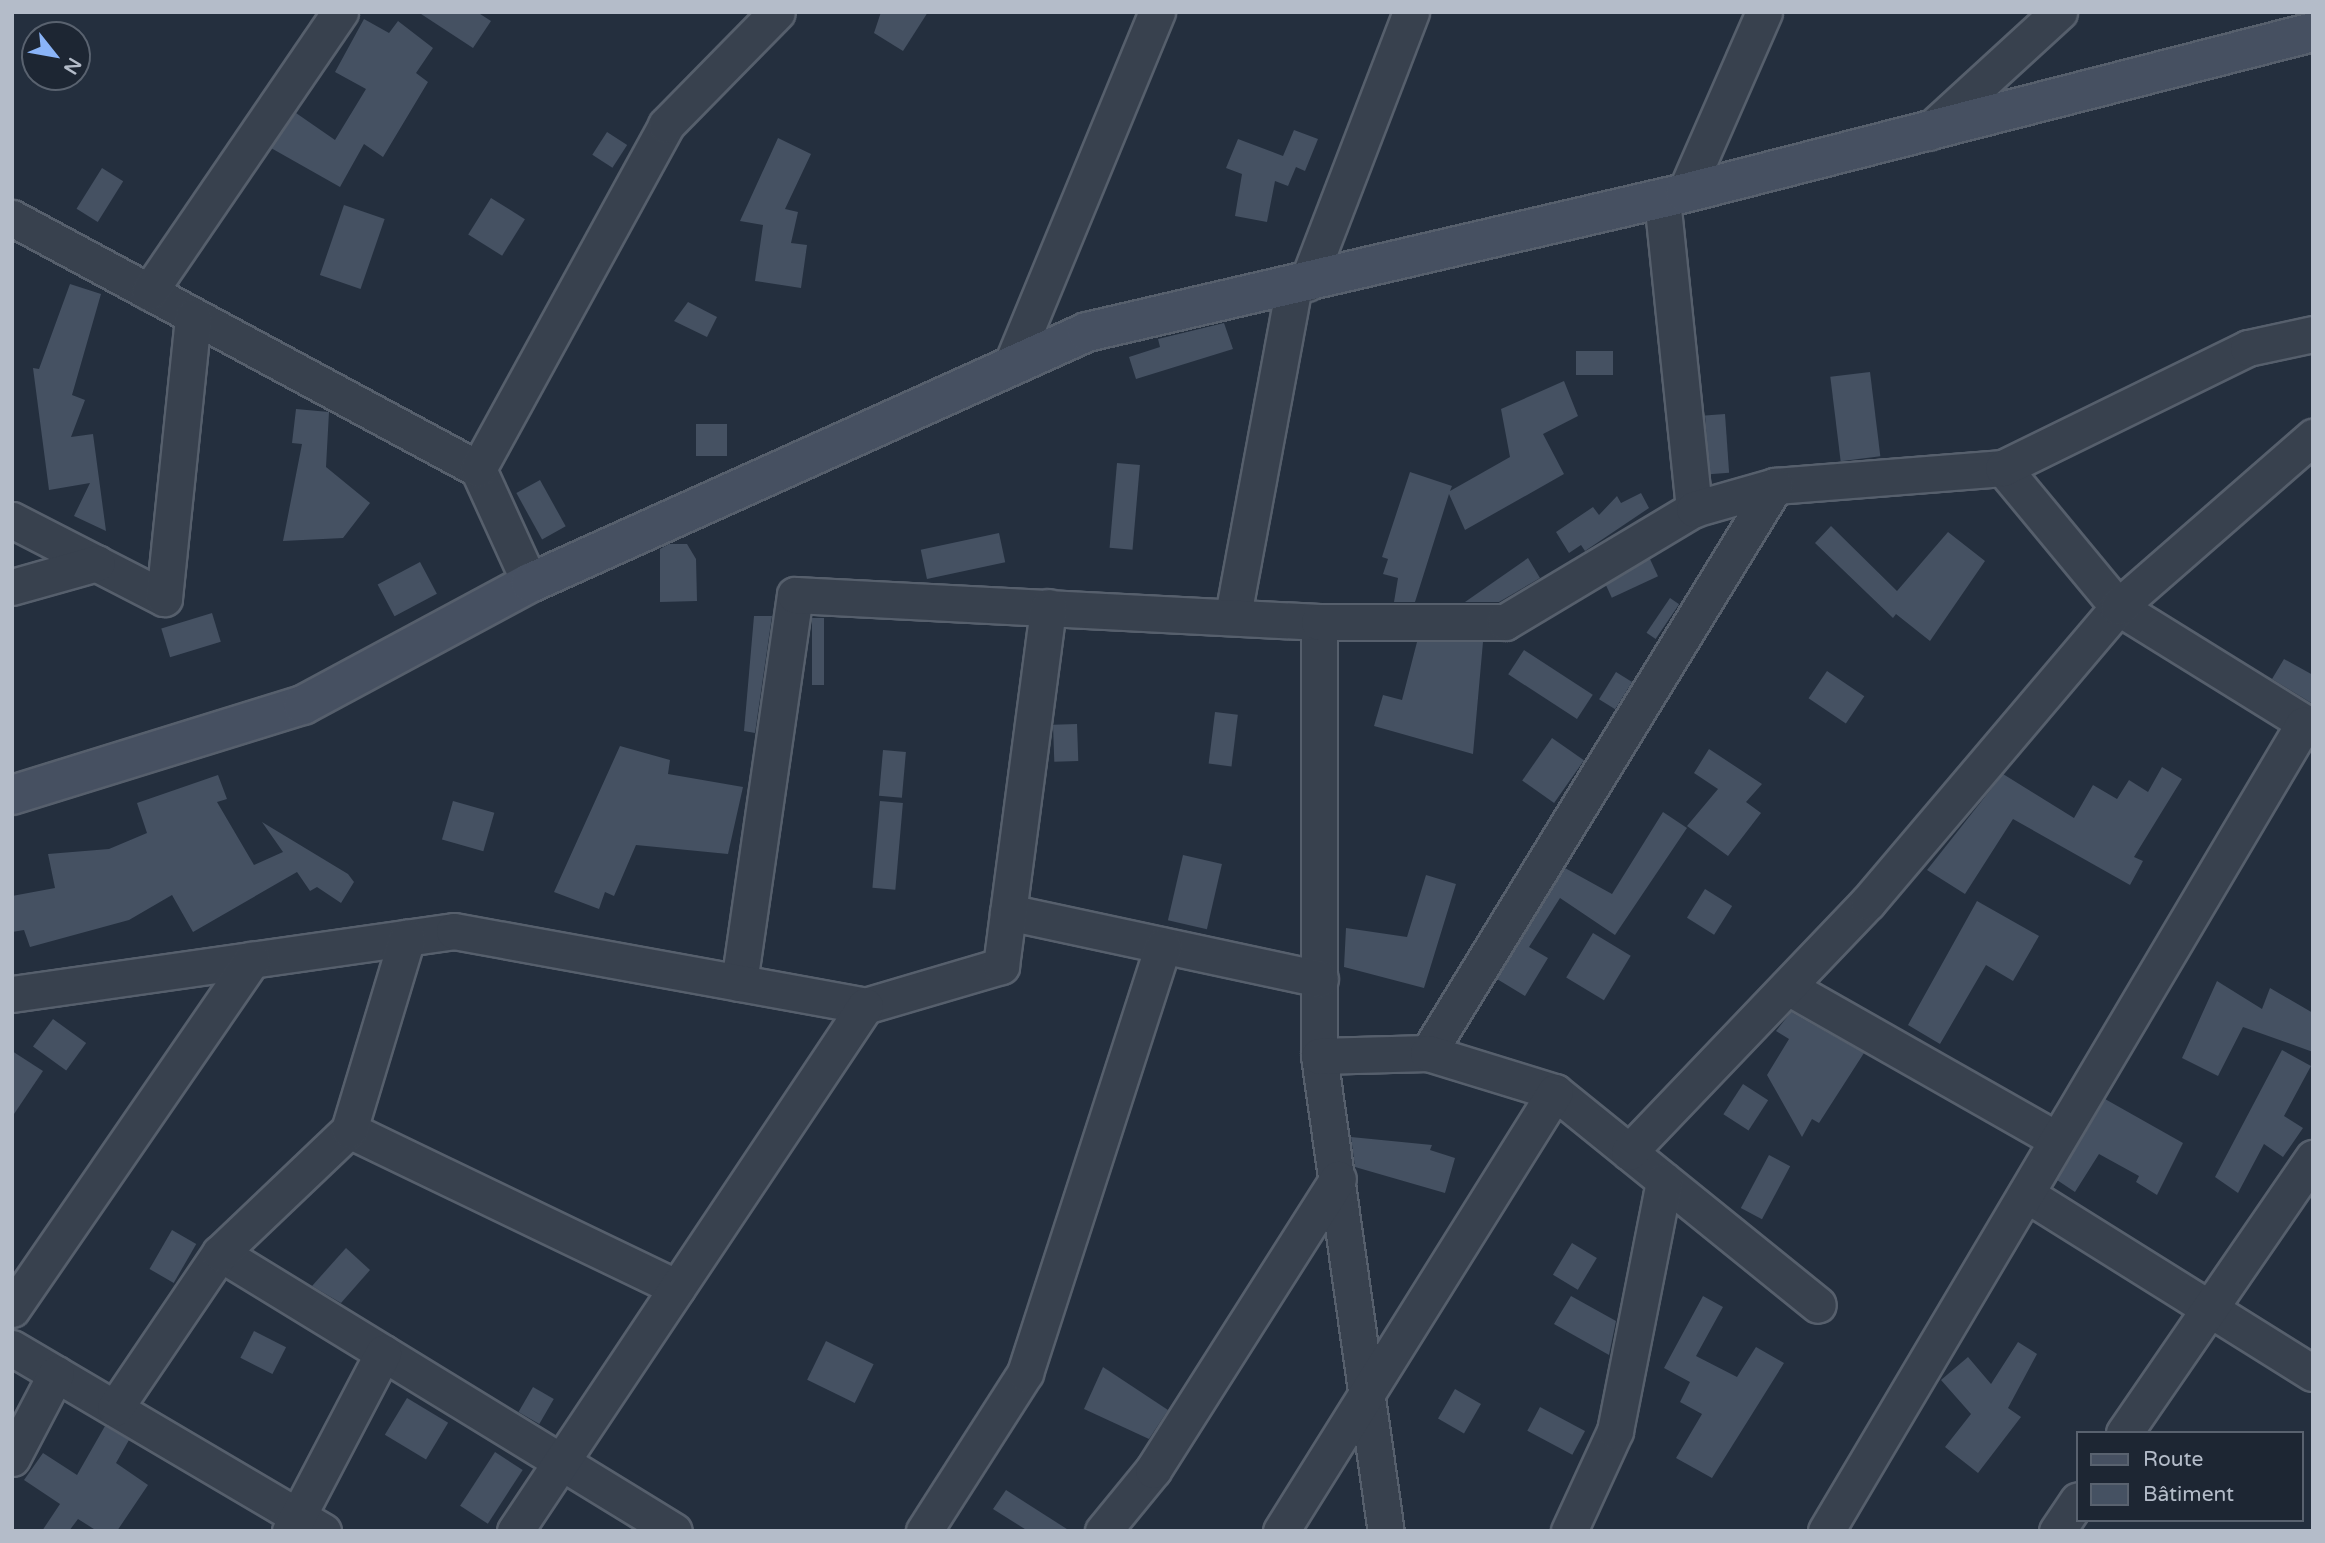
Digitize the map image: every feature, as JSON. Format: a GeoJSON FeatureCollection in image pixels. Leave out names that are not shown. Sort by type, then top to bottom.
{"type":"FeatureCollection","features":[{"type":"Feature","properties":{"kind":"street"},"geometry":{"type":"LineString","coordinates":[[149,292],[340,12]]}},
{"type":"Feature","properties":{"kind":"street"},"geometry":{"type":"LineString","coordinates":[[1011,366],[1157,12]]}},
{"type":"Feature","properties":{"kind":"street"},"geometry":{"type":"LineString","coordinates":[[1233,615],[1301,284],[1411,12]]}},
{"type":"Feature","properties":{"kind":"street"},"geometry":{"type":"LineString","coordinates":[[1694,509],[1674,196],[1764,12]]}},
{"type":"Feature","properties":{"kind":"street"},"geometry":{"type":"LineString","coordinates":[[1928,132],[2059,12]]}},
{"type":"Feature","properties":{"kind":"street"},"geometry":{"type":"LineString","coordinates":[[478,469],[666,125],[762,16]]}},
{"type":"Feature","properties":{"kind":"street"},"geometry":{"type":"LineString","coordinates":[[12,795],[303,705],[530,583],[1087,332],[1674,196],[2313,32]]}},
{"type":"Feature","properties":{"kind":"street"},"geometry":{"type":"LineString","coordinates":[[12,218],[478,469],[530,583]]}},
{"type":"Feature","properties":{"kind":"street"},"geometry":{"type":"LineString","coordinates":[[12,520],[164,598],[193,316]]}},
{"type":"Feature","properties":{"kind":"street"},"geometry":{"type":"LineString","coordinates":[[739,983],[795,595],[1233,615],[1319,622],[1505,622],[1694,509],[1775,486],[2003,468],[2248,348],[2313,334]]}},
{"type":"Feature","properties":{"kind":"street"},"geometry":{"type":"LineString","coordinates":[[1629,1152],[1868,902],[2118,607],[2313,437]]}},
{"type":"Feature","properties":{"kind":"street"},"geometry":{"type":"LineString","coordinates":[[1826,1531],[2057,1140],[2308,726],[2118,607],[2003,468]]}},
{"type":"Feature","properties":{"kind":"street"},"geometry":{"type":"LineString","coordinates":[[1428,1053],[1775,486]]}},
{"type":"Feature","properties":{"kind":"street"},"geometry":{"type":"LineString","coordinates":[[12,587],[97,563]]}},
{"type":"Feature","properties":{"kind":"street"},"geometry":{"type":"LineString","coordinates":[[12,994],[454,930],[865,1006],[1001,966],[1048,607]]}},
{"type":"Feature","properties":{"kind":"street"},"geometry":{"type":"LineString","coordinates":[[1319,622],[1320,1056],[1369,1381],[1387,1531]]}},
{"type":"Feature","properties":{"kind":"street"},"geometry":{"type":"LineString","coordinates":[[1008,912],[1320,979]]}},
{"type":"Feature","properties":{"kind":"street"},"geometry":{"type":"LineString","coordinates":[[115,1408],[220,1253],[349,1130],[407,938]]}},
{"type":"Feature","properties":{"kind":"street"},"geometry":{"type":"LineString","coordinates":[[924,1531],[1026,1373],[1163,946]]}},
{"type":"Feature","properties":{"kind":"street"},"geometry":{"type":"LineString","coordinates":[[12,1309],[252,960]]}},
{"type":"Feature","properties":{"kind":"street"},"geometry":{"type":"LineString","coordinates":[[1788,987],[2057,1140]]}},
{"type":"Feature","properties":{"kind":"street"},"geometry":{"type":"LineString","coordinates":[[515,1531],[865,1006]]}},
{"type":"Feature","properties":{"kind":"street"},"geometry":{"type":"LineString","coordinates":[[1320,1056],[1428,1053],[1555,1092],[1818,1305]]}},
{"type":"Feature","properties":{"kind":"street"},"geometry":{"type":"LineString","coordinates":[[1281,1531],[1369,1381],[1555,1092]]}},
{"type":"Feature","properties":{"kind":"street"},"geometry":{"type":"LineString","coordinates":[[349,1130],[677,1288]]}},
{"type":"Feature","properties":{"kind":"street"},"geometry":{"type":"LineString","coordinates":[[2125,1431],[2313,1158]]}},
{"type":"Feature","properties":{"kind":"street"},"geometry":{"type":"LineString","coordinates":[[1103,1531],[1153,1469],[1338,1178]]}},
{"type":"Feature","properties":{"kind":"street"},"geometry":{"type":"LineString","coordinates":[[1569,1531],[1615,1431],[1664,1181]]}},
{"type":"Feature","properties":{"kind":"street"},"geometry":{"type":"LineString","coordinates":[[2026,1194],[2313,1373]]}},
{"type":"Feature","properties":{"kind":"street"},"geometry":{"type":"LineString","coordinates":[[220,1253],[674,1531]]}},
{"type":"Feature","properties":{"kind":"street"},"geometry":{"type":"LineString","coordinates":[[12,1348],[115,1408],[303,1526],[383,1353]]}},
{"type":"Feature","properties":{"kind":"street"},"geometry":{"type":"LineString","coordinates":[[12,1458],[56,1374]]}},
{"type":"Feature","properties":{"kind":"street"},"geometry":{"type":"LineString","coordinates":[[2057,1531],[2076,1503]]}},
{"type":"Feature","properties":{"kind":"building"},"geometry":{"type":"Polygon","coordinates":[[[418,12],[477,12],[491,21],[473,48],[418,12]]]}},
{"type":"Feature","properties":{"kind":"building"},"geometry":{"type":"Polygon","coordinates":[[[881,12],[928,12],[903,51],[874,33],[881,12]]]}},
{"type":"Feature","properties":{"kind":"building"},"geometry":{"type":"Polygon","coordinates":[[[364,19],[389,33],[398,21],[433,48],[416,73],[428,82],[383,157],[364,144],[340,187],[271,148],[296,113],[335,140],[366,89],[335,72],[364,19]]]}},
{"type":"Feature","properties":{"kind":"building"},"geometry":{"type":"Polygon","coordinates":[[[1294,130],[1318,139],[1305,171],[1296,167],[1288,186],[1275,181],[1267,222],[1235,216],[1242,174],[1226,168],[1238,139],[1283,156],[1294,130]]]}},
{"type":"Feature","properties":{"kind":"building"},"geometry":{"type":"Polygon","coordinates":[[[607,132],[627,145],[612,168],[592,155],[607,132]]]}},
{"type":"Feature","properties":{"kind":"building"},"geometry":{"type":"Polygon","coordinates":[[[778,138],[811,154],[785,209],[798,212],[791,243],[807,245],[801,288],[755,281],[763,225],[740,221],[778,138]]]}},
{"type":"Feature","properties":{"kind":"building"},"geometry":{"type":"Polygon","coordinates":[[[102,168],[123,181],[98,222],[77,209],[102,168]]]}},
{"type":"Feature","properties":{"kind":"building"},"geometry":{"type":"Polygon","coordinates":[[[491,198],[525,219],[502,256],[468,234],[491,198]]]}},
{"type":"Feature","properties":{"kind":"building"},"geometry":{"type":"Polygon","coordinates":[[[344,205],[385,219],[361,289],[320,275],[344,205]]]}},
{"type":"Feature","properties":{"kind":"building"},"geometry":{"type":"Polygon","coordinates":[[[70,284],[101,294],[72,395],[85,400],[71,437],[93,434],[106,531],[74,516],[90,483],[49,490],[33,368],[39,369],[70,284]]]}},
{"type":"Feature","properties":{"kind":"building"},"geometry":{"type":"Polygon","coordinates":[[[688,302],[717,317],[707,337],[674,321],[688,302]]]}},
{"type":"Feature","properties":{"kind":"building"},"geometry":{"type":"Polygon","coordinates":[[[1224,323],[1233,349],[1136,379],[1129,357],[1160,347],[1158,339],[1224,323]]]}},
{"type":"Feature","properties":{"kind":"building"},"geometry":{"type":"Polygon","coordinates":[[[1576,351],[1613,351],[1613,375],[1576,375],[1576,351]]]}},
{"type":"Feature","properties":{"kind":"building"},"geometry":{"type":"Polygon","coordinates":[[[1870,372],[1880,456],[1841,461],[1830,377],[1870,372]]]}},
{"type":"Feature","properties":{"kind":"building"},"geometry":{"type":"Polygon","coordinates":[[[1564,381],[1578,416],[1543,434],[1564,474],[1465,530],[1449,494],[1415,602],[1394,602],[1398,578],[1383,574],[1388,559],[1382,557],[1410,472],[1452,486],[1450,491],[1510,457],[1501,409],[1564,381]]]}},
{"type":"Feature","properties":{"kind":"building"},"geometry":{"type":"Polygon","coordinates":[[[296,409],[329,412],[326,467],[370,503],[343,538],[283,541],[302,444],[292,443],[296,409]]]}},
{"type":"Feature","properties":{"kind":"building"},"geometry":{"type":"Polygon","coordinates":[[[1725,414],[1729,473],[1709,474],[1705,415],[1725,414]]]}},
{"type":"Feature","properties":{"kind":"building"},"geometry":{"type":"Polygon","coordinates":[[[696,424],[727,424],[727,456],[696,456],[696,424]]]}},
{"type":"Feature","properties":{"kind":"building"},"geometry":{"type":"Polygon","coordinates":[[[1117,463],[1140,465],[1133,550],[1110,548],[1117,463]]]}},
{"type":"Feature","properties":{"kind":"building"},"geometry":{"type":"Polygon","coordinates":[[[540,480],[566,526],[542,539],[516,493],[540,480]]]}},
{"type":"Feature","properties":{"kind":"building"},"geometry":{"type":"Polygon","coordinates":[[[1641,493],[1649,508],[1585,551],[1581,545],[1569,553],[1556,532],[1593,507],[1599,515],[1617,496],[1621,503],[1641,493]]]}},
{"type":"Feature","properties":{"kind":"building"},"geometry":{"type":"Polygon","coordinates":[[[1831,526],[1897,591],[1948,532],[1985,561],[1930,641],[1896,614],[1893,618],[1815,543],[1831,526]]]}},
{"type":"Feature","properties":{"kind":"building"},"geometry":{"type":"Polygon","coordinates":[[[999,533],[1005,562],[927,579],[921,550],[999,533]]]}},
{"type":"Feature","properties":{"kind":"building"},"geometry":{"type":"Polygon","coordinates":[[[669,544],[687,544],[696,559],[697,601],[660,602],[660,549],[669,544]]]}},
{"type":"Feature","properties":{"kind":"building"},"geometry":{"type":"Polygon","coordinates":[[[1528,558],[1540,578],[1499,602],[1465,602],[1528,558]]]}},
{"type":"Feature","properties":{"kind":"building"},"geometry":{"type":"Polygon","coordinates":[[[1650,559],[1658,576],[1612,598],[1604,581],[1650,559]]]}},
{"type":"Feature","properties":{"kind":"building"},"geometry":{"type":"Polygon","coordinates":[[[420,562],[437,594],[395,616],[378,585],[420,562]]]}},
{"type":"Feature","properties":{"kind":"building"},"geometry":{"type":"Polygon","coordinates":[[[1670,598],[1679,604],[1656,639],[1647,633],[1670,598]]]}},
{"type":"Feature","properties":{"kind":"building"},"geometry":{"type":"Polygon","coordinates":[[[212,613],[221,642],[170,657],[161,628],[212,613]]]}},
{"type":"Feature","properties":{"kind":"building"},"geometry":{"type":"Polygon","coordinates":[[[754,616],[772,616],[755,733],[744,731],[754,616]]]}},
{"type":"Feature","properties":{"kind":"building"},"geometry":{"type":"Polygon","coordinates":[[[812,618],[824,618],[824,685],[812,685],[812,618]]]}},
{"type":"Feature","properties":{"kind":"building"},"geometry":{"type":"Polygon","coordinates":[[[1417,642],[1483,642],[1473,754],[1374,726],[1383,695],[1402,700],[1417,642]]]}},
{"type":"Feature","properties":{"kind":"building"},"geometry":{"type":"Polygon","coordinates":[[[1524,650],[1593,695],[1577,719],[1508,674],[1524,650]]]}},
{"type":"Feature","properties":{"kind":"building"},"geometry":{"type":"Polygon","coordinates":[[[2284,659],[2313,675],[2313,704],[2272,679],[2284,659]]]}},
{"type":"Feature","properties":{"kind":"building"},"geometry":{"type":"Polygon","coordinates":[[[1827,671],[1864,696],[1846,724],[1809,698],[1827,671]]]}},
{"type":"Feature","properties":{"kind":"building"},"geometry":{"type":"Polygon","coordinates":[[[1616,672],[1632,682],[1615,709],[1599,699],[1616,672]]]}},
{"type":"Feature","properties":{"kind":"building"},"geometry":{"type":"Polygon","coordinates":[[[1215,712],[1238,715],[1231,766],[1209,764],[1215,712]]]}},
{"type":"Feature","properties":{"kind":"building"},"geometry":{"type":"Polygon","coordinates":[[[1077,724],[1078,761],[1054,762],[1053,725],[1077,724]]]}},
{"type":"Feature","properties":{"kind":"building"},"geometry":{"type":"Polygon","coordinates":[[[1552,738],[1584,760],[1554,803],[1522,781],[1552,738]]]}},
{"type":"Feature","properties":{"kind":"building"},"geometry":{"type":"Polygon","coordinates":[[[620,746],[670,760],[668,774],[743,787],[728,854],[636,845],[614,896],[605,892],[599,909],[554,892],[620,746]]]}},
{"type":"Feature","properties":{"kind":"building"},"geometry":{"type":"Polygon","coordinates":[[[1709,749],[1762,784],[1746,802],[1761,813],[1728,856],[1687,826],[1718,789],[1694,773],[1709,749]]]}},
{"type":"Feature","properties":{"kind":"building"},"geometry":{"type":"Polygon","coordinates":[[[883,750],[906,752],[902,798],[879,796],[883,750]]]}},
{"type":"Feature","properties":{"kind":"building"},"geometry":{"type":"Polygon","coordinates":[[[2162,767],[2182,779],[2134,857],[2143,861],[2130,885],[2013,819],[1965,894],[1927,870],[2003,774],[2074,818],[2093,785],[2117,799],[2129,780],[2148,792],[2162,767]]]}},
{"type":"Feature","properties":{"kind":"building"},"geometry":{"type":"Polygon","coordinates":[[[218,775],[227,799],[217,802],[254,865],[283,852],[262,822],[348,874],[354,882],[341,903],[317,887],[310,891],[297,872],[193,932],[172,895],[129,920],[30,947],[24,930],[12,932],[12,896],[55,888],[48,854],[109,849],[147,833],[137,803],[218,775]]]}},
{"type":"Feature","properties":{"kind":"building"},"geometry":{"type":"Polygon","coordinates":[[[453,801],[494,813],[483,851],[442,839],[453,801]]]}},
{"type":"Feature","properties":{"kind":"building"},"geometry":{"type":"Polygon","coordinates":[[[880,801],[903,803],[895,890],[872,888],[880,801]]]}},
{"type":"Feature","properties":{"kind":"building"},"geometry":{"type":"Polygon","coordinates":[[[1663,812],[1687,828],[1615,935],[1560,898],[1529,947],[1548,958],[1525,996],[1497,979],[1565,868],[1612,894],[1663,812]]]}},
{"type":"Feature","properties":{"kind":"building"},"geometry":{"type":"Polygon","coordinates":[[[1183,855],[1222,864],[1207,929],[1168,920],[1183,855]]]}},
{"type":"Feature","properties":{"kind":"building"},"geometry":{"type":"Polygon","coordinates":[[[1426,875],[1456,884],[1424,988],[1344,967],[1346,928],[1407,937],[1426,875]]]}},
{"type":"Feature","properties":{"kind":"building"},"geometry":{"type":"Polygon","coordinates":[[[1705,889],[1732,906],[1714,935],[1687,918],[1705,889]]]}},
{"type":"Feature","properties":{"kind":"building"},"geometry":{"type":"Polygon","coordinates":[[[1977,901],[2039,936],[2013,981],[1986,965],[1940,1044],[1908,1025],[1977,901]]]}},
{"type":"Feature","properties":{"kind":"building"},"geometry":{"type":"Polygon","coordinates":[[[1593,933],[1631,956],[1604,1000],[1566,978],[1593,933]]]}},
{"type":"Feature","properties":{"kind":"building"},"geometry":{"type":"Polygon","coordinates":[[[2217,981],[2262,1009],[2270,988],[2313,1013],[2313,1052],[2243,1027],[2218,1076],[2182,1058],[2217,981]]]}},
{"type":"Feature","properties":{"kind":"building"},"geometry":{"type":"Polygon","coordinates":[[[1791,1012],[1864,1053],[1819,1123],[1812,1119],[1802,1137],[1767,1075],[1789,1039],[1776,1031],[1791,1012]]]}},
{"type":"Feature","properties":{"kind":"building"},"geometry":{"type":"Polygon","coordinates":[[[53,1019],[86,1043],[66,1071],[33,1047],[53,1019]]]}},
{"type":"Feature","properties":{"kind":"building"},"geometry":{"type":"Polygon","coordinates":[[[2282,1050],[2311,1066],[2284,1116],[2303,1128],[2283,1157],[2264,1144],[2238,1193],[2215,1177],[2282,1050]]]}},
{"type":"Feature","properties":{"kind":"building"},"geometry":{"type":"Polygon","coordinates":[[[12,1051],[43,1071],[12,1117],[12,1051]]]}},
{"type":"Feature","properties":{"kind":"building"},"geometry":{"type":"Polygon","coordinates":[[[1743,1084],[1768,1100],[1749,1131],[1723,1114],[1743,1084]]]}},
{"type":"Feature","properties":{"kind":"building"},"geometry":{"type":"Polygon","coordinates":[[[2105,1099],[2183,1143],[2157,1195],[2136,1182],[2139,1176],[2099,1154],[2075,1192],[2057,1180],[2105,1099]]]}},
{"type":"Feature","properties":{"kind":"building"},"geometry":{"type":"Polygon","coordinates":[[[1351,1137],[1432,1145],[1430,1150],[1455,1158],[1445,1193],[1355,1167],[1351,1137]]]}},
{"type":"Feature","properties":{"kind":"building"},"geometry":{"type":"Polygon","coordinates":[[[1769,1155],[1790,1166],[1762,1219],[1741,1208],[1769,1155]]]}},
{"type":"Feature","properties":{"kind":"building"},"geometry":{"type":"Polygon","coordinates":[[[172,1230],[196,1244],[174,1283],[150,1269],[172,1230]]]}},
{"type":"Feature","properties":{"kind":"building"},"geometry":{"type":"Polygon","coordinates":[[[1572,1243],[1597,1258],[1578,1290],[1553,1275],[1572,1243]]]}},
{"type":"Feature","properties":{"kind":"building"},"geometry":{"type":"Polygon","coordinates":[[[346,1248],[370,1270],[341,1303],[312,1286],[346,1248]]]}},
{"type":"Feature","properties":{"kind":"building"},"geometry":{"type":"Polygon","coordinates":[[[1571,1296],[1616,1321],[1609,1355],[1554,1324],[1571,1296]]]}},
{"type":"Feature","properties":{"kind":"building"},"geometry":{"type":"Polygon","coordinates":[[[1703,1296],[1723,1307],[1696,1356],[1737,1377],[1756,1347],[1784,1363],[1712,1478],[1676,1458],[1702,1414],[1680,1402],[1690,1382],[1664,1368],[1703,1296]]]}},
{"type":"Feature","properties":{"kind":"building"},"geometry":{"type":"Polygon","coordinates":[[[254,1331],[286,1347],[272,1374],[240,1358],[254,1331]]]}},
{"type":"Feature","properties":{"kind":"building"},"geometry":{"type":"Polygon","coordinates":[[[826,1341],[874,1364],[855,1403],[807,1380],[826,1341]]]}},
{"type":"Feature","properties":{"kind":"building"},"geometry":{"type":"Polygon","coordinates":[[[2018,1342],[2037,1354],[2008,1408],[2021,1417],[1978,1473],[1945,1447],[1971,1414],[1941,1380],[1968,1357],[1991,1384],[2018,1342]]]}},
{"type":"Feature","properties":{"kind":"building"},"geometry":{"type":"Polygon","coordinates":[[[1103,1367],[1168,1410],[1149,1439],[1084,1409],[1103,1367]]]}},
{"type":"Feature","properties":{"kind":"building"},"geometry":{"type":"Polygon","coordinates":[[[533,1387],[554,1399],[539,1424],[518,1412],[533,1387]]]}},
{"type":"Feature","properties":{"kind":"building"},"geometry":{"type":"Polygon","coordinates":[[[1455,1389],[1481,1404],[1464,1433],[1438,1418],[1455,1389]]]}},
{"type":"Feature","properties":{"kind":"building"},"geometry":{"type":"Polygon","coordinates":[[[407,1398],[448,1423],[426,1460],[385,1435],[407,1398]]]}},
{"type":"Feature","properties":{"kind":"building"},"geometry":{"type":"Polygon","coordinates":[[[1540,1407],[1585,1431],[1572,1455],[1527,1431],[1540,1407]]]}},
{"type":"Feature","properties":{"kind":"building"},"geometry":{"type":"Polygon","coordinates":[[[105,1426],[129,1440],[116,1463],[148,1485],[117,1531],[97,1531],[78,1519],[69,1531],[42,1531],[60,1504],[24,1480],[43,1453],[77,1475],[105,1426]]]}},
{"type":"Feature","properties":{"kind":"building"},"geometry":{"type":"Polygon","coordinates":[[[495,1452],[523,1470],[488,1524],[460,1506],[495,1452]]]}},
{"type":"Feature","properties":{"kind":"building"},"geometry":{"type":"Polygon","coordinates":[[[1006,1490],[1070,1531],[1028,1531],[993,1509],[1006,1490]]]}}]}
